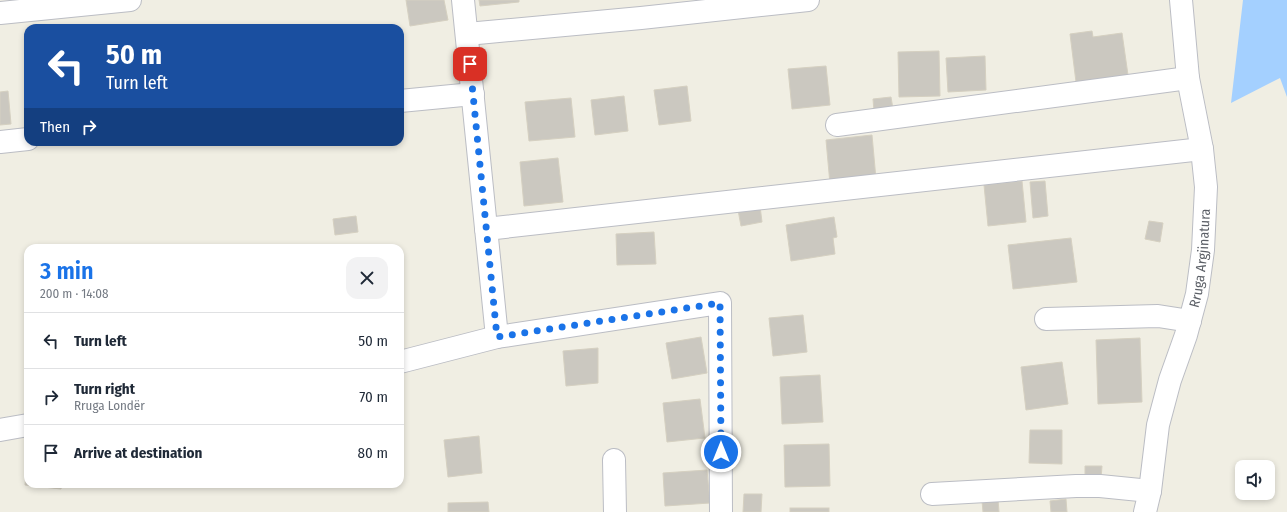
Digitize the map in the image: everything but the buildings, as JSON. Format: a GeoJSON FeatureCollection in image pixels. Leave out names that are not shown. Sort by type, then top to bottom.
{"type":"FeatureCollection","features":[{"type":"Feature","properties":{"kind":"street"},"geometry":{"type":"LineString","coordinates":[[0,12],[130,0]]}},
{"type":"Feature","properties":{"kind":"street"},"geometry":{"type":"LineString","coordinates":[[463,0],[497,337]]}},
{"type":"Feature","properties":{"kind":"street"},"geometry":{"type":"LineString","coordinates":[[467,34],[641,18],[808,0]]}},
{"type":"Feature","properties":{"kind":"street","name":"Rruga Argjinatura"},"geometry":{"type":"LineString","coordinates":[[1145,512],[1150,491],[1158,425],[1170,380],[1190,321],[1197,294],[1203,250],[1206,187],[1202,149],[1188,78],[1181,0]]}},
{"type":"Feature","properties":{"kind":"street"},"geometry":{"type":"LineString","coordinates":[[837,124],[1188,78]]}},
{"type":"Feature","properties":{"kind":"street"},"geometry":{"type":"LineString","coordinates":[[404,101],[473,94]]}},
{"type":"Feature","properties":{"kind":"street"},"geometry":{"type":"LineString","coordinates":[[0,142],[24,140]]}},
{"type":"Feature","properties":{"kind":"street"},"geometry":{"type":"LineString","coordinates":[[486,229],[1202,149]]}},
{"type":"Feature","properties":{"kind":"street"},"geometry":{"type":"LineString","coordinates":[[404,361],[497,337],[720,303],[722,512]]}},
{"type":"Feature","properties":{"kind":"street"},"geometry":{"type":"LineString","coordinates":[[1046,319],[1158,316],[1190,321]]}},
{"type":"Feature","properties":{"kind":"street"},"geometry":{"type":"LineString","coordinates":[[0,430],[24,426]]}},
{"type":"Feature","properties":{"kind":"street"},"geometry":{"type":"LineString","coordinates":[[614,460],[616,512]]}},
{"type":"Feature","properties":{"kind":"street"},"geometry":{"type":"LineString","coordinates":[[932,494],[1076,486],[1100,486],[1150,491]]}},
{"type":"Feature","properties":{"kind":"water"},"geometry":{"type":"Polygon","coordinates":[[[1243,0],[1287,0],[1287,97],[1280,78],[1231,103],[1243,0]]]}},
{"type":"Feature","properties":{"kind":"route"},"geometry":{"type":"LineString","coordinates":[[470,64],[497,337],[720,303],[721,452]]}}]}
